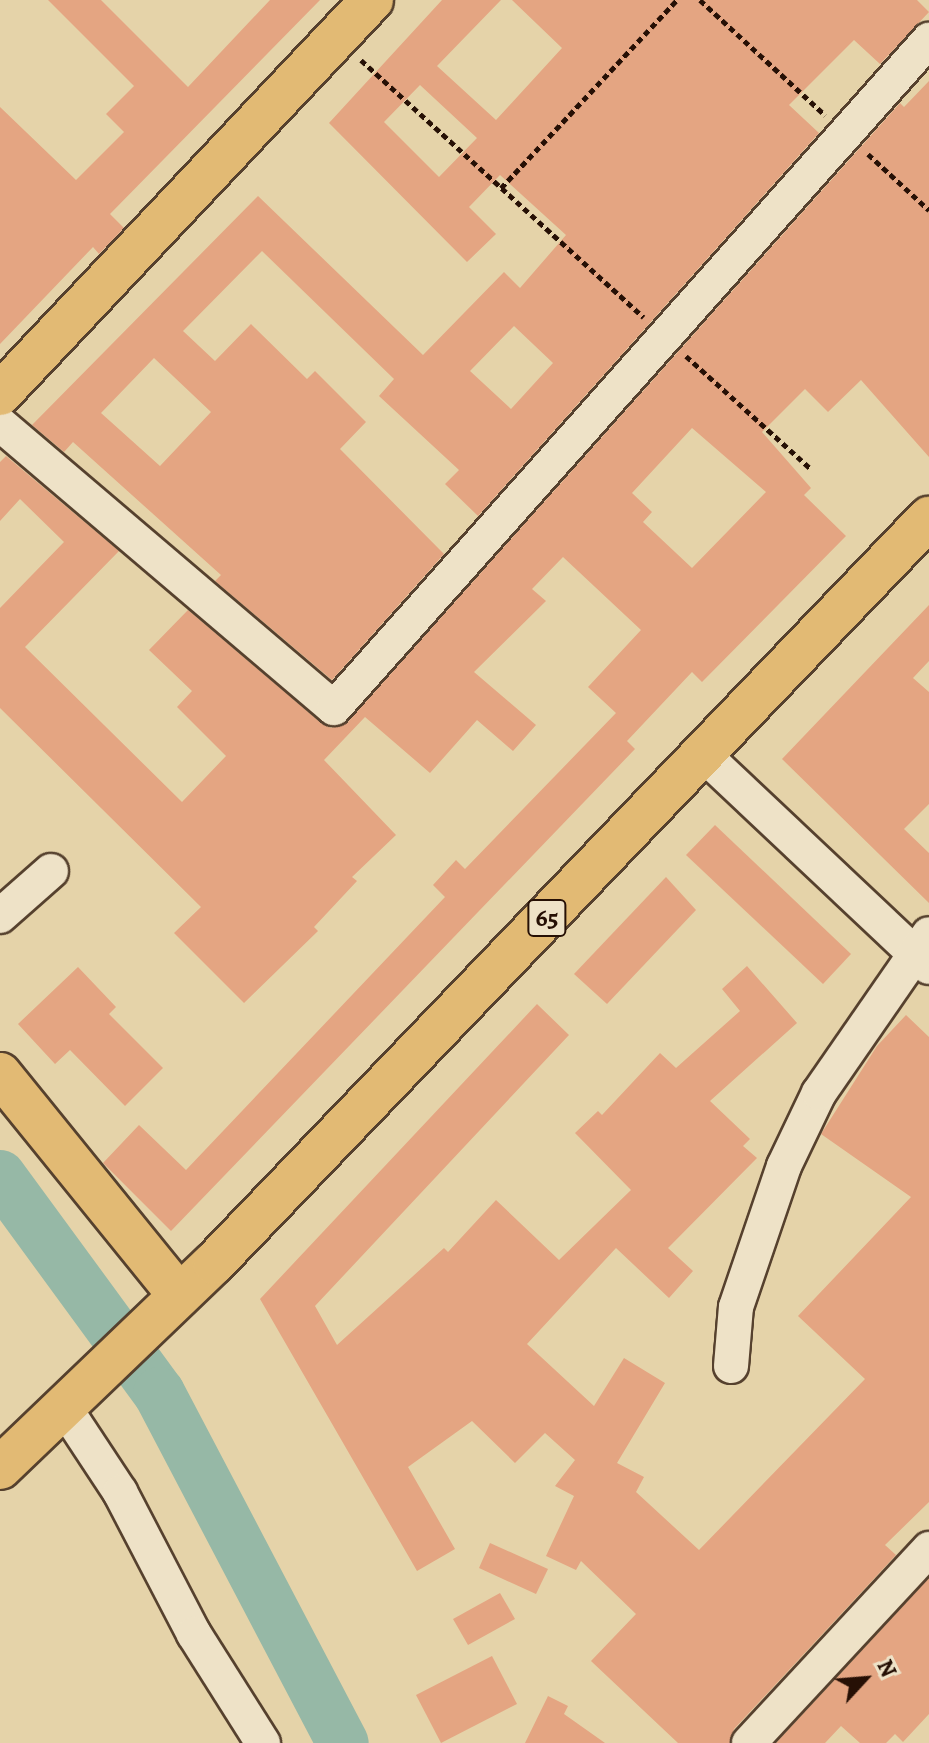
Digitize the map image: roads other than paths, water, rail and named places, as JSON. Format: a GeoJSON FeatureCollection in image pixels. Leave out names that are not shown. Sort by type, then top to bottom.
{"type":"FeatureCollection","features":[{"type":"Feature","properties":{"kind":"main road"},"geometry":{"type":"LineString","coordinates":[[0,394],[372,0]]}},
{"type":"Feature","properties":{"kind":"main road","name":"65"},"geometry":{"type":"LineString","coordinates":[[12,1457],[169,1304],[704,755],[929,518]]}},
{"type":"Feature","properties":{"kind":"main road"},"geometry":{"type":"LineString","coordinates":[[0,1074],[169,1304]]}},
{"type":"Feature","properties":{"kind":"street"},"geometry":{"type":"LineString","coordinates":[[0,424],[334,708],[662,334],[929,40]]}},
{"type":"Feature","properties":{"kind":"street"},"geometry":{"type":"LineString","coordinates":[[704,755],[924,951],[819,1093],[784,1166],[736,1307],[731,1366]]}},
{"type":"Feature","properties":{"kind":"street"},"geometry":{"type":"LineString","coordinates":[[0,916],[51,871]]}},
{"type":"Feature","properties":{"kind":"street"},"geometry":{"type":"LineString","coordinates":[[75,1396],[263,1743]]}},
{"type":"Feature","properties":{"kind":"street"},"geometry":{"type":"LineString","coordinates":[[749,1743],[929,1549]]}},
{"type":"Feature","properties":{"kind":"waterway"},"geometry":{"type":"LineString","coordinates":[[0,1176],[159,1393],[343,1743]]}}]}
